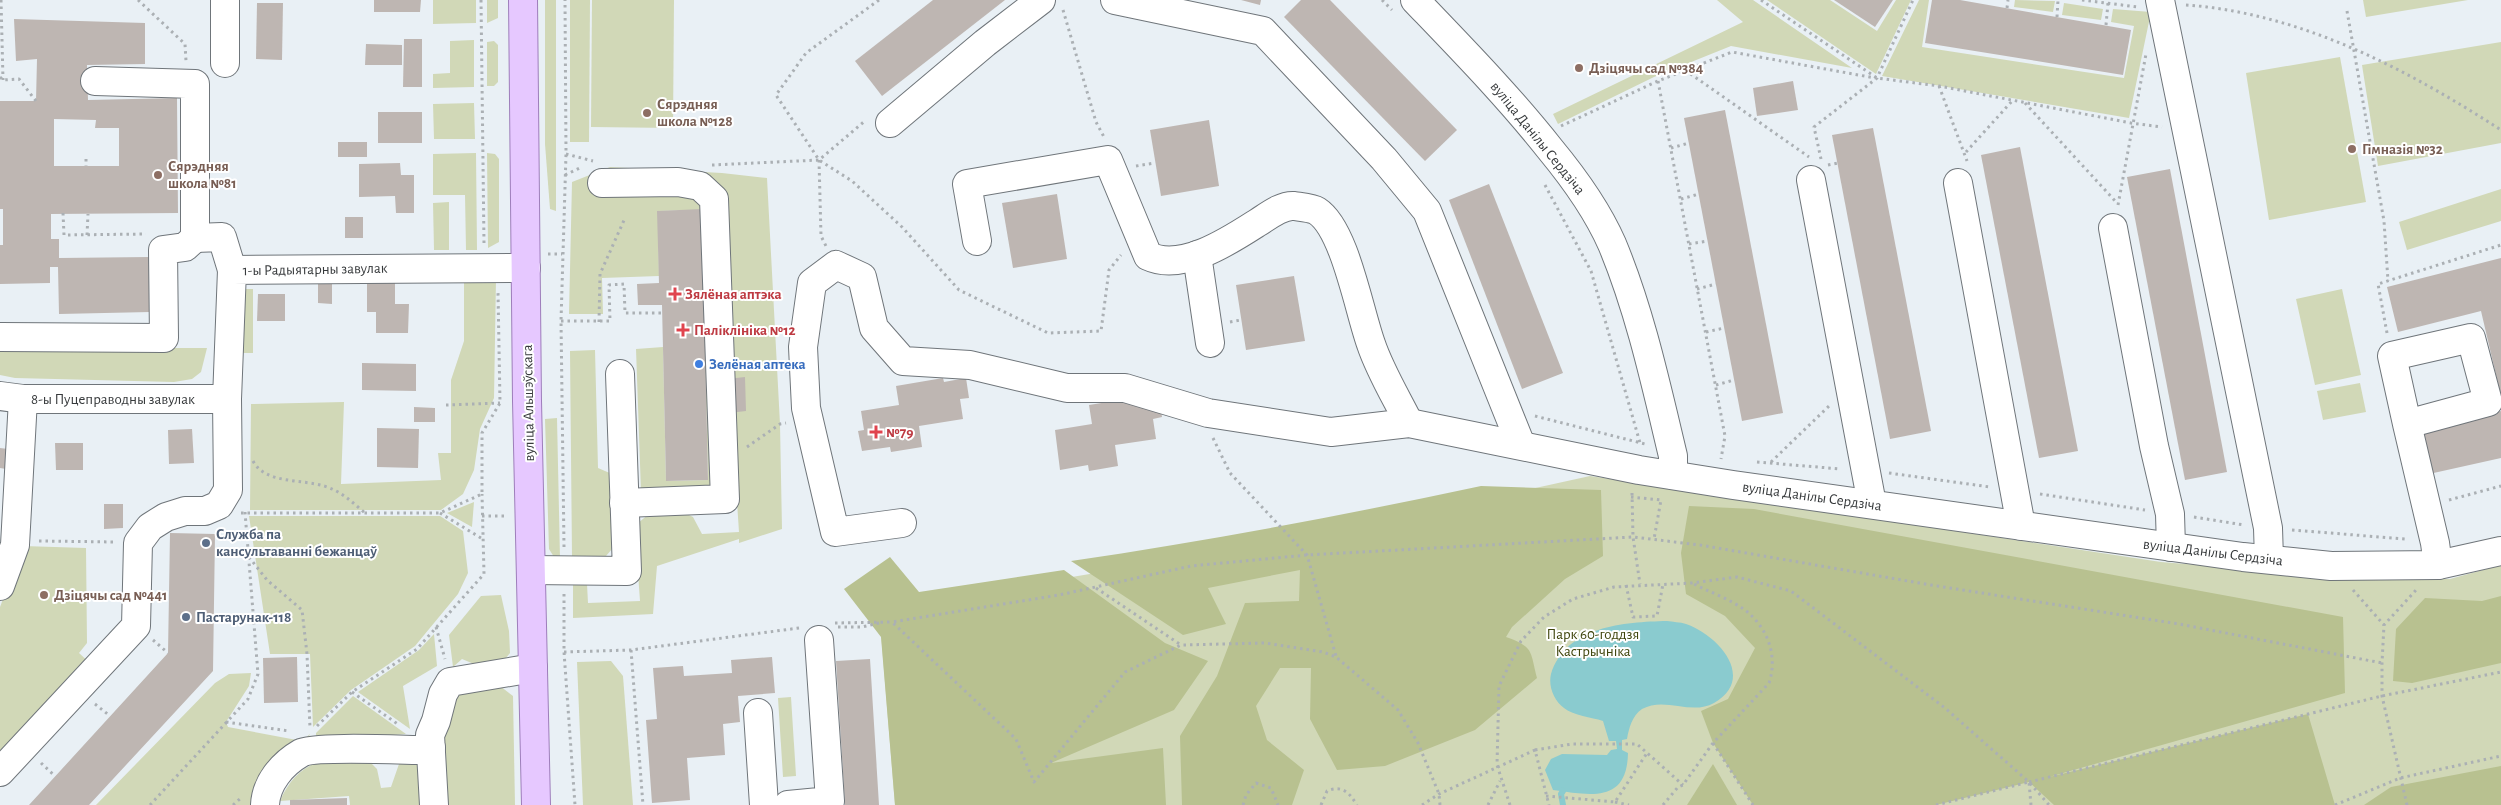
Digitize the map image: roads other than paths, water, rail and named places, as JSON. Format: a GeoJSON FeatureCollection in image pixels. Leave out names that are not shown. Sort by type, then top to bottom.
{"type":"FeatureCollection","features":[{"type":"Feature","properties":{"kind":"main road","name":"вуліца Альшэўскага"},"geometry":{"type":"LineString","coordinates":[[523,0],[536,805]]}},
{"type":"Feature","properties":{"kind":"street"},"geometry":{"type":"LineString","coordinates":[[225,0],[225,63]]}},
{"type":"Feature","properties":{"kind":"street"},"geometry":{"type":"LineString","coordinates":[[890,123],[985,43],[1041,0]]}},
{"type":"Feature","properties":{"kind":"street"},"geometry":{"type":"LineString","coordinates":[[1115,0],[1263,31],[1384,159],[1427,211],[1521,445]]}},
{"type":"Feature","properties":{"kind":"street"},"geometry":{"type":"LineString","coordinates":[[2163,4],[2268,528],[2269,559]]}},
{"type":"Feature","properties":{"kind":"street","name":"вуліца Данілы Сердзіча"},"geometry":{"type":"LineString","coordinates":[[1406,7],[1513,102],[1572,177],[1598,216],[1612,244],[1629,292],[1672,448],[1673,475],[2171,548],[2331,566],[2436,554],[2501,551]]}},
{"type":"Feature","properties":{"kind":"street"},"geometry":{"type":"LineString","coordinates":[[95,81],[194,84],[195,238]]}},
{"type":"Feature","properties":{"kind":"street"},"geometry":{"type":"LineString","coordinates":[[977,241],[966,184],[1108,160],[1148,256],[1160,262],[1196,256],[1227,243],[1275,211],[1292,206],[1316,211],[1333,230],[1345,255],[1371,346],[1408,423]]}},
{"type":"Feature","properties":{"kind":"street"},"geometry":{"type":"LineString","coordinates":[[1811,180],[1872,504]]}},
{"type":"Feature","properties":{"kind":"street"},"geometry":{"type":"LineString","coordinates":[[602,183],[678,182],[700,186],[714,199],[725,499],[624,503]]}},
{"type":"Feature","properties":{"kind":"street"},"geometry":{"type":"LineString","coordinates":[[1958,183],[2021,526]]}},
{"type":"Feature","properties":{"kind":"street"},"geometry":{"type":"LineString","coordinates":[[2115,216],[2154,446],[2170,514],[2171,548]]}},
{"type":"Feature","properties":{"kind":"street"},"geometry":{"type":"LineString","coordinates":[[0,336],[164,338],[163,250],[185,247],[195,238],[222,237],[232,270]]}},
{"type":"Feature","properties":{"kind":"street"},"geometry":{"type":"LineString","coordinates":[[1196,256],[1210,343]]}},
{"type":"Feature","properties":{"kind":"street"},"geometry":{"type":"LineString","coordinates":[[902,522],[835,532],[806,408],[803,347],[812,284],[836,265],[862,277],[874,328],[903,361],[970,365],[1067,388],[1125,388],[1199,410],[1331,432],[1408,423],[1639,470],[1673,475]]}},
{"type":"Feature","properties":{"kind":"street","name":"1-ы Радыятарны завулак"},"geometry":{"type":"LineString","coordinates":[[0,772],[136,626],[138,543],[150,527],[185,511],[205,511],[219,505],[228,490],[227,399],[232,270],[526,268]]}},
{"type":"Feature","properties":{"kind":"street"},"geometry":{"type":"LineString","coordinates":[[2407,424],[2488,402],[2471,338],[2392,356],[2407,424],[2426,506],[2436,554]]}},
{"type":"Feature","properties":{"kind":"street"},"geometry":{"type":"LineString","coordinates":[[531,570],[627,571],[620,374]]}},
{"type":"Feature","properties":{"kind":"street"},"geometry":{"type":"LineString","coordinates":[[0,586],[15,545],[12,397]]}},
{"type":"Feature","properties":{"kind":"street","name":"8-ы Пуцеправодны завулак"},"geometry":{"type":"LineString","coordinates":[[12,397],[227,399]]}},
{"type":"Feature","properties":{"kind":"street"},"geometry":{"type":"LineString","coordinates":[[788,805],[830,803],[819,630]]}},
{"type":"Feature","properties":{"kind":"street"},"geometry":{"type":"LineString","coordinates":[[265,805],[266,794],[274,776],[302,752],[374,748],[425,750],[430,741],[443,694],[450,682],[533,668]]}},
{"type":"Feature","properties":{"kind":"street"},"geometry":{"type":"LineString","coordinates":[[758,713],[764,805]]}},
{"type":"Feature","properties":{"kind":"street"},"geometry":{"type":"LineString","coordinates":[[430,741],[434,805]]}},
{"type":"Feature","properties":{"kind":"water"},"geometry":{"type":"Polygon","coordinates":[[[1667,621],[1684,623],[1710,637],[1720,647],[1728,658],[1732,670],[1732,682],[1726,693],[1714,703],[1696,708],[1660,704],[1642,709],[1632,722],[1627,739],[1622,740],[1622,750],[1628,753],[1626,769],[1621,781],[1614,788],[1593,794],[1553,790],[1545,770],[1551,759],[1562,754],[1607,755],[1611,750],[1617,749],[1616,741],[1609,741],[1603,721],[1573,713],[1557,701],[1551,688],[1550,679],[1559,658],[1569,646],[1583,636],[1598,630],[1633,623],[1667,621]]]}},
{"type":"Feature","properties":{"kind":"waterway"},"geometry":{"type":"LineString","coordinates":[[1563,791],[1561,794],[1563,805]]}},
{"type":"Feature","properties":{"kind":"place","name":"Дзіцячы сад №384"},"geometry":{"type":"Point","coordinates":[1579,68]}},
{"type":"Feature","properties":{"kind":"place","name":"Сярэдняя школа №128"},"geometry":{"type":"Point","coordinates":[647,113]}},
{"type":"Feature","properties":{"kind":"place","name":"Гімназія №32"},"geometry":{"type":"Point","coordinates":[2352,149]}},
{"type":"Feature","properties":{"kind":"place","name":"Сярэдняя школа №81"},"geometry":{"type":"Point","coordinates":[158,175]}},
{"type":"Feature","properties":{"kind":"place","name":"Зялёная аптэка"},"geometry":{"type":"Point","coordinates":[675,294]}},
{"type":"Feature","properties":{"kind":"place","name":"Паліклініка №12"},"geometry":{"type":"Point","coordinates":[683,330]}},
{"type":"Feature","properties":{"kind":"place","name":"Зелёная аптека"},"geometry":{"type":"Point","coordinates":[699,364]}},
{"type":"Feature","properties":{"kind":"place","name":"№79"},"geometry":{"type":"Point","coordinates":[876,432]}},
{"type":"Feature","properties":{"kind":"place","name":"Служба па кансультаванні бежанцаў"},"geometry":{"type":"Point","coordinates":[206,543]}},
{"type":"Feature","properties":{"kind":"place","name":"Дзіцячы сад №441"},"geometry":{"type":"Point","coordinates":[44,595]}},
{"type":"Feature","properties":{"kind":"place","name":"Пастарунак-118"},"geometry":{"type":"Point","coordinates":[186,617]}},
{"type":"Feature","properties":{"kind":"park label","name":"Парк 60-годдзя Кастрычніка"},"geometry":{"type":"Point","coordinates":[1593,642]}}]}
